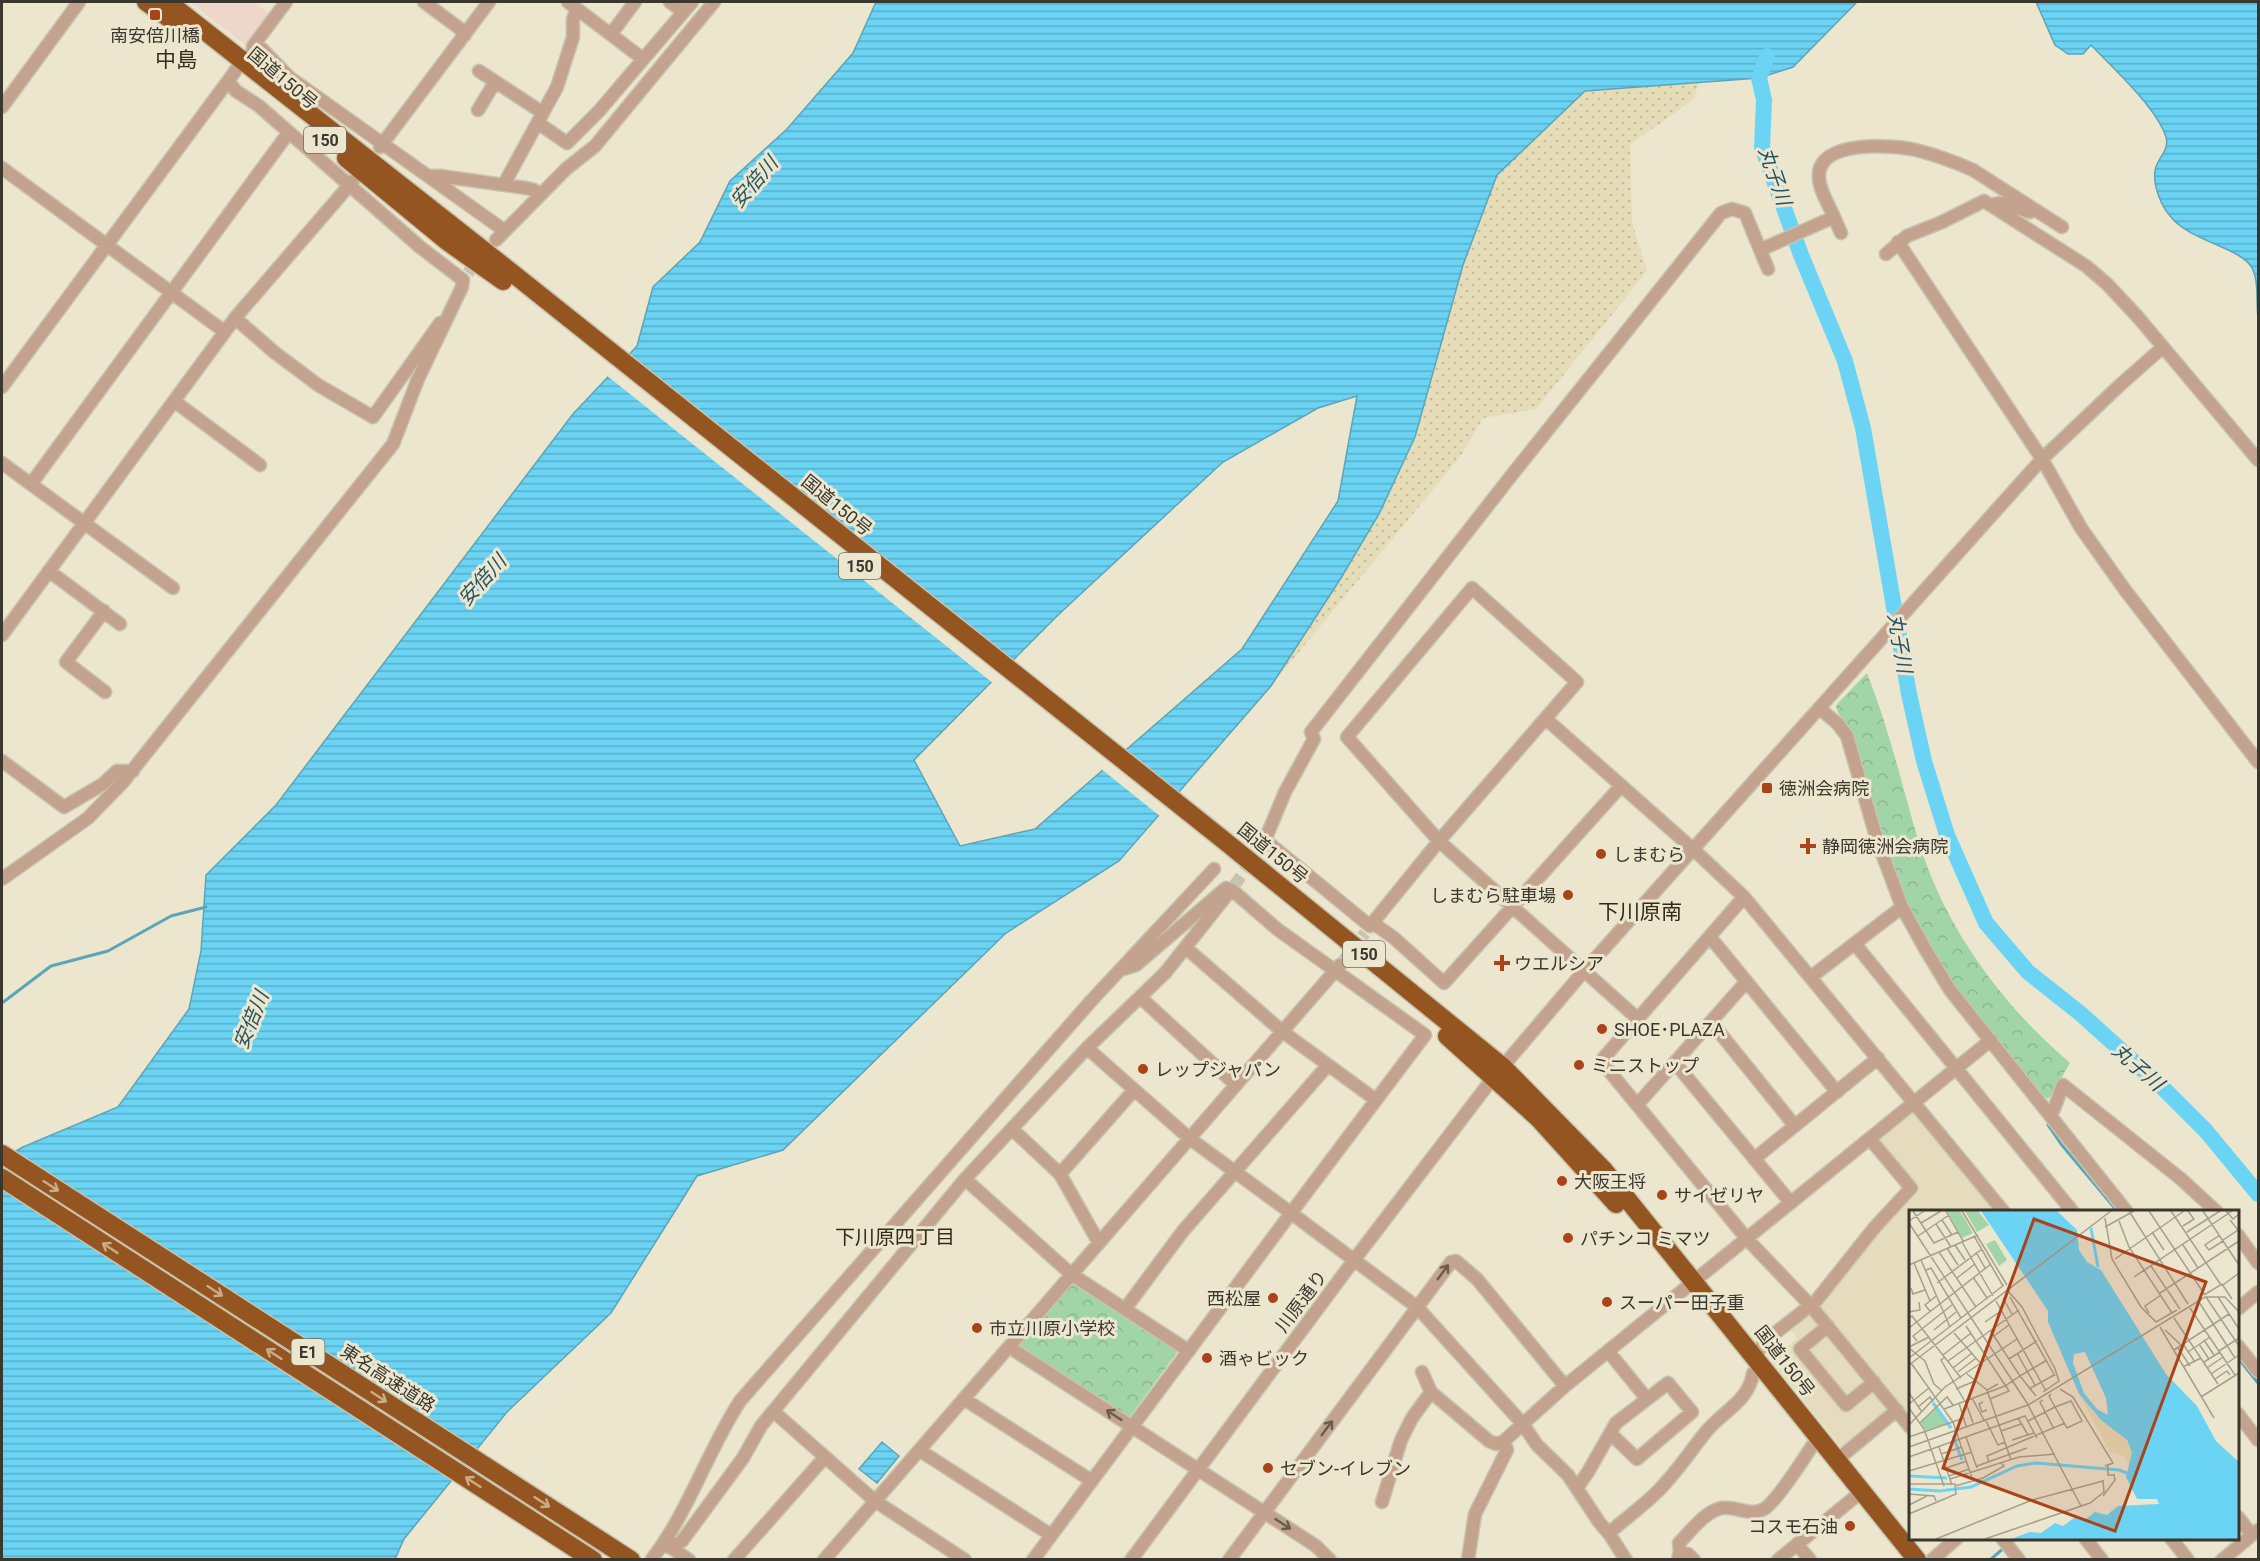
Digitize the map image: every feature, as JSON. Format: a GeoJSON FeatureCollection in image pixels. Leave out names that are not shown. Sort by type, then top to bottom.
{"type":"FeatureCollection","features":[{"type":"Feature","properties":{"kind":"highway","name":"国道150号"},"geometry":{"type":"LineString","coordinates":[[146,2],[241,65],[395,173],[448,216],[507,276]]}},
{"type":"Feature","properties":{"kind":"highway","name":"150"},"geometry":{"type":"LineString","coordinates":[[155,2],[341,143]]}},
{"type":"Feature","properties":{"kind":"highway","name":"国道150号"},"geometry":{"type":"LineString","coordinates":[[175,2],[241,65]]}},
{"type":"Feature","properties":{"kind":"highway","name":"150"},"geometry":{"type":"LineString","coordinates":[[175,2],[341,143]]}},
{"type":"Feature","properties":{"kind":"highway","name":"国道150号"},"geometry":{"type":"LineString","coordinates":[[341,143],[1219,854],[1498,1072],[1689,1285],[1754,1365],[1837,1460],[1917,1560]]}},
{"type":"Feature","properties":{"kind":"highway","name":"東名高速道路"},"geometry":{"type":"LineString","coordinates":[[2,1154],[631,1560]]}},
{"type":"Feature","properties":{"kind":"highway","name":"E1"},"geometry":{"type":"LineString","coordinates":[[2,1178],[593,1560]]}},
{"type":"Feature","properties":{"kind":"highway","name":"国道150号"},"geometry":{"type":"LineString","coordinates":[[1754,1365],[1812,1446],[1905,1560]]}},
{"type":"Feature","properties":{"kind":"street"},"geometry":{"type":"LineString","coordinates":[[2,107],[79,2]]}},
{"type":"Feature","properties":{"kind":"street"},"geometry":{"type":"LineString","coordinates":[[2,387],[286,2]]}},
{"type":"Feature","properties":{"kind":"street"},"geometry":{"type":"LineString","coordinates":[[424,2],[465,35]]}},
{"type":"Feature","properties":{"kind":"street"},"geometry":{"type":"LineString","coordinates":[[382,145],[489,2]]}},
{"type":"Feature","properties":{"kind":"street"},"geometry":{"type":"LineString","coordinates":[[610,34],[635,2]]}},
{"type":"Feature","properties":{"kind":"street"},"geometry":{"type":"LineString","coordinates":[[670,2],[682,10]]}},
{"type":"Feature","properties":{"kind":"street"},"geometry":{"type":"LineString","coordinates":[[479,71],[540,118],[567,143],[599,111],[682,10],[692,2]]}},
{"type":"Feature","properties":{"kind":"street"},"geometry":{"type":"LineString","coordinates":[[2,879],[88,818],[133,771],[393,444],[418,379],[448,318],[465,276],[447,269],[352,183],[259,105],[236,91],[241,65],[262,49],[290,77],[382,145],[429,176],[500,235],[566,169],[595,146],[714,2]]}},
{"type":"Feature","properties":{"kind":"street"},"geometry":{"type":"LineString","coordinates":[[572,5],[643,59]]}},
{"type":"Feature","properties":{"kind":"street"},"geometry":{"type":"LineString","coordinates":[[504,184],[560,77],[573,37],[572,5]]}},
{"type":"Feature","properties":{"kind":"street"},"geometry":{"type":"LineString","coordinates":[[478,110],[495,82]]}},
{"type":"Feature","properties":{"kind":"street"},"geometry":{"type":"LineString","coordinates":[[31,484],[289,132]]}},
{"type":"Feature","properties":{"kind":"street"},"geometry":{"type":"LineString","coordinates":[[1841,233],[1829,219],[1818,175],[1824,163],[1836,153],[1844,150],[1882,147],[1932,154],[1968,168],[2059,226],[2029,211],[2001,203],[1990,205]]}},
{"type":"Feature","properties":{"kind":"street"},"geometry":{"type":"LineString","coordinates":[[2,168],[225,332]]}},
{"type":"Feature","properties":{"kind":"street"},"geometry":{"type":"LineString","coordinates":[[429,176],[504,184],[534,190],[539,195]]}},
{"type":"Feature","properties":{"kind":"street"},"geometry":{"type":"LineString","coordinates":[[2,635],[235,318],[352,183]]}},
{"type":"Feature","properties":{"kind":"street"},"geometry":{"type":"LineString","coordinates":[[1886,254],[1907,236],[1984,201],[2097,274],[2118,294],[2259,460]]}},
{"type":"Feature","properties":{"kind":"street"},"geometry":{"type":"LineString","coordinates":[[1621,786],[1444,983],[1394,938],[1369,927],[1262,845],[1285,792],[1314,739],[1311,732],[1714,219],[1721,213],[1732,209],[1745,213],[1765,248],[1768,269]]}},
{"type":"Feature","properties":{"kind":"street"},"geometry":{"type":"LineString","coordinates":[[1765,248],[1829,219]]}},
{"type":"Feature","properties":{"kind":"street"},"geometry":{"type":"LineString","coordinates":[[1898,242],[2042,459],[2087,537],[2125,590],[2259,762]]}},
{"type":"Feature","properties":{"kind":"street"},"geometry":{"type":"LineString","coordinates":[[235,318],[274,352],[318,385],[373,417],[437,325],[448,318]]}},
{"type":"Feature","properties":{"kind":"street","name":"川原通り"},"geometry":{"type":"LineString","coordinates":[[1131,1560],[1354,1260],[1498,1072],[1584,971],[2042,459],[2163,347]]}},
{"type":"Feature","properties":{"kind":"street"},"geometry":{"type":"LineString","coordinates":[[174,401],[260,465]]}},
{"type":"Feature","properties":{"kind":"street"},"geometry":{"type":"LineString","coordinates":[[2,463],[173,588]]}},
{"type":"Feature","properties":{"kind":"street"},"geometry":{"type":"LineString","coordinates":[[48,572],[120,624]]}},
{"type":"Feature","properties":{"kind":"street"},"geometry":{"type":"LineString","coordinates":[[1369,927],[1439,841],[1576,682],[1472,588],[1347,737],[1439,841],[1638,1019]]}},
{"type":"Feature","properties":{"kind":"street"},"geometry":{"type":"LineString","coordinates":[[104,611],[66,662],[105,692]]}},
{"type":"Feature","properties":{"kind":"street"},"geometry":{"type":"LineString","coordinates":[[1819,708],[1837,723],[1847,736],[1877,840],[1902,907],[1950,990],[2125,1210]]}},
{"type":"Feature","properties":{"kind":"street"},"geometry":{"type":"LineString","coordinates":[[1546,719],[1694,849],[1744,897],[2002,1210]]}},
{"type":"Feature","properties":{"kind":"street"},"geometry":{"type":"LineString","coordinates":[[2,761],[64,807],[103,784],[117,771],[133,771]]}},
{"type":"Feature","properties":{"kind":"street"},"geometry":{"type":"LineString","coordinates":[[652,1559],[666,1546],[722,1430],[740,1401],[1120,970],[1219,854]]}},
{"type":"Feature","properties":{"kind":"street"},"geometry":{"type":"LineString","coordinates":[[1033,1560],[1425,1035],[1338,967],[1277,929],[1233,888],[1226,888],[1136,965],[1120,970]]}},
{"type":"Feature","properties":{"kind":"street"},"geometry":{"type":"LineString","coordinates":[[666,1546],[682,1541],[704,1514],[743,1458],[761,1426],[965,1179],[1088,1048],[1141,998],[1186,948],[1233,888]]}},
{"type":"Feature","properties":{"kind":"street"},"geometry":{"type":"LineString","coordinates":[[1744,897],[1601,1061],[1747,1239],[1810,1305],[1909,1425]]}},
{"type":"Feature","properties":{"kind":"street"},"geometry":{"type":"LineString","coordinates":[[1811,977],[1902,907]]}},
{"type":"Feature","properties":{"kind":"street"},"geometry":{"type":"LineString","coordinates":[[1710,937],[1837,1092]]}},
{"type":"Feature","properties":{"kind":"street"},"geometry":{"type":"LineString","coordinates":[[1855,944],[2071,1210]]}},
{"type":"Feature","properties":{"kind":"street"},"geometry":{"type":"LineString","coordinates":[[1186,948],[1283,1032],[1376,1100]]}},
{"type":"Feature","properties":{"kind":"street"},"geometry":{"type":"LineString","coordinates":[[827,1559],[1338,967]]}},
{"type":"Feature","properties":{"kind":"street"},"geometry":{"type":"LineString","coordinates":[[1637,1105],[1746,982]]}},
{"type":"Feature","properties":{"kind":"street"},"geometry":{"type":"LineString","coordinates":[[1141,998],[1236,1085]]}},
{"type":"Feature","properties":{"kind":"street"},"geometry":{"type":"LineString","coordinates":[[1711,1022],[1795,1126]]}},
{"type":"Feature","properties":{"kind":"street"},"geometry":{"type":"LineString","coordinates":[[1422,1372],[1431,1392],[1489,1441],[1496,1444],[1504,1441],[1565,1386],[1991,1040]]}},
{"type":"Feature","properties":{"kind":"street"},"geometry":{"type":"LineString","coordinates":[[1088,1048],[1189,1138],[1417,1307],[1522,1423],[1537,1444],[1568,1475],[1626,1560]]}},
{"type":"Feature","properties":{"kind":"street"},"geometry":{"type":"LineString","coordinates":[[1754,1160],[1878,1058]]}},
{"type":"Feature","properties":{"kind":"street"},"geometry":{"type":"LineString","coordinates":[[1675,1063],[1791,1203]]}},
{"type":"Feature","properties":{"kind":"street"},"geometry":{"type":"LineString","coordinates":[[1125,1309],[1183,1231],[1328,1065]]}},
{"type":"Feature","properties":{"kind":"street"},"geometry":{"type":"LineString","coordinates":[[2051,1114],[2056,1107],[2057,1096],[2063,1085],[2181,1179],[2215,1210]]}},
{"type":"Feature","properties":{"kind":"street"},"geometry":{"type":"LineString","coordinates":[[1060,1174],[1134,1090]]}},
{"type":"Feature","properties":{"kind":"street"},"geometry":{"type":"LineString","coordinates":[[1012,1128],[1060,1174],[1099,1243]]}},
{"type":"Feature","properties":{"kind":"street"},"geometry":{"type":"LineString","coordinates":[[1608,1533],[1659,1491],[1691,1454],[1706,1432],[1739,1401],[1751,1384],[1754,1365],[1765,1341],[1826,1290],[1875,1227],[1911,1188],[1870,1138]]}},
{"type":"Feature","properties":{"kind":"street"},"geometry":{"type":"LineString","coordinates":[[965,1179],[1071,1274],[1189,1351]]}},
{"type":"Feature","properties":{"kind":"street"},"geometry":{"type":"LineString","coordinates":[[2239,1236],[2259,1263]]}},
{"type":"Feature","properties":{"kind":"street"},"geometry":{"type":"LineString","coordinates":[[1229,1560],[1451,1262],[1456,1261],[1477,1279],[1565,1386]]}},
{"type":"Feature","properties":{"kind":"street"},"geometry":{"type":"LineString","coordinates":[[2239,1308],[2259,1292]]}},
{"type":"Feature","properties":{"kind":"street"},"geometry":{"type":"LineString","coordinates":[[1828,1326],[1800,1349],[1846,1405],[1874,1382]]}},
{"type":"Feature","properties":{"kind":"street"},"geometry":{"type":"LineString","coordinates":[[1009,1347],[1265,1512],[1318,1548],[1330,1560]]}},
{"type":"Feature","properties":{"kind":"street"},"geometry":{"type":"LineString","coordinates":[[2239,1347],[2259,1371]]}},
{"type":"Feature","properties":{"kind":"street"},"geometry":{"type":"LineString","coordinates":[[1608,1352],[1647,1399]]}},
{"type":"Feature","properties":{"kind":"street"},"geometry":{"type":"LineString","coordinates":[[1577,1488],[1588,1472],[1610,1433],[1616,1423],[1668,1383],[1692,1412],[1637,1459],[1610,1433]]}},
{"type":"Feature","properties":{"kind":"street"},"geometry":{"type":"LineString","coordinates":[[1382,1502],[1404,1434],[1412,1418],[1431,1392]]}},
{"type":"Feature","properties":{"kind":"street"},"geometry":{"type":"LineString","coordinates":[[964,1399],[1092,1481]]}},
{"type":"Feature","properties":{"kind":"street"},"geometry":{"type":"LineString","coordinates":[[1837,1460],[1897,1410]]}},
{"type":"Feature","properties":{"kind":"street"},"geometry":{"type":"LineString","coordinates":[[773,1411],[875,1501],[965,1560]]}},
{"type":"Feature","properties":{"kind":"street"},"geometry":{"type":"LineString","coordinates":[[2239,1415],[2259,1440]]}},
{"type":"Feature","properties":{"kind":"street"},"geometry":{"type":"LineString","coordinates":[[1468,1560],[1475,1514],[1507,1450],[1504,1441]]}},
{"type":"Feature","properties":{"kind":"street"},"geometry":{"type":"LineString","coordinates":[[1679,1560],[1679,1543],[1693,1528],[1714,1512],[1722,1508],[1754,1512],[1771,1504],[1812,1446]]}},
{"type":"Feature","properties":{"kind":"street"},"geometry":{"type":"LineString","coordinates":[[919,1450],[1051,1535]]}},
{"type":"Feature","properties":{"kind":"street"},"geometry":{"type":"LineString","coordinates":[[734,1560],[825,1457]]}},
{"type":"Feature","properties":{"kind":"street"},"geometry":{"type":"LineString","coordinates":[[1778,1560],[1855,1497]]}},
{"type":"Feature","properties":{"kind":"street"},"geometry":{"type":"LineString","coordinates":[[2222,1560],[2255,1533],[2239,1518]]}},
{"type":"Feature","properties":{"kind":"street"},"geometry":{"type":"LineString","coordinates":[[1932,1560],[1956,1540]]}},
{"type":"Feature","properties":{"kind":"street"},"geometry":{"type":"LineString","coordinates":[[2003,1540],[2019,1560]]}},
{"type":"Feature","properties":{"kind":"street"},"geometry":{"type":"LineString","coordinates":[[2086,1540],[2102,1560]]}},
{"type":"Feature","properties":{"kind":"street"},"geometry":{"type":"LineString","coordinates":[[2172,1540],[2188,1560]]}},
{"type":"Feature","properties":{"kind":"street"},"geometry":{"type":"LineString","coordinates":[[1797,1544],[1810,1560]]}},
{"type":"Feature","properties":{"kind":"street"},"geometry":{"type":"LineString","coordinates":[[666,1546],[689,1560]]}},
{"type":"Feature","properties":{"kind":"street"},"geometry":{"type":"LineString","coordinates":[[1312,1560],[1318,1548]]}},
{"type":"Feature","properties":{"kind":"street"},"geometry":{"type":"LineString","coordinates":[[1679,1560],[1688,1554],[1694,1560]]}},
{"type":"Feature","properties":{"kind":"shaded area"},"geometry":{"type":"Polygon","coordinates":[[[190,2],[254,2],[272,16],[248,47],[190,2]]]}},
{"type":"Feature","properties":{"kind":"shaded area"},"geometry":{"type":"Polygon","coordinates":[[[1914,1107],[1997,1210],[1909,1210],[1909,1419],[1816,1306],[1883,1224],[1917,1189],[1875,1138],[1914,1107]]]}},
{"type":"Feature","properties":{"kind":"shaded area"},"geometry":{"type":"Polygon","coordinates":[[[1811,1310],[1889,1411],[1843,1449],[1771,1360],[1797,1338],[1790,1328],[1811,1310]]]}},
{"type":"Feature","properties":{"kind":"sand"},"geometry":{"type":"Polygon","coordinates":[[[1699,82],[1694,99],[1630,145],[1632,222],[1647,271],[1536,409],[1483,418],[1460,457],[1271,686],[1341,578],[1379,514],[1415,437],[1463,265],[1497,175],[1585,91],[1699,82]]]}},
{"type":"Feature","properties":{"kind":"green space"},"geometry":{"type":"Polygon","coordinates":[[[1867,673],[1889,736],[1919,843],[1944,906],[1979,964],[1999,991],[2070,1063],[2048,1099],[2025,1076],[1953,983],[1920,930],[1902,891],[1886,849],[1856,742],[1836,706],[1867,673]]]}},
{"type":"Feature","properties":{"kind":"green space"},"geometry":{"type":"Polygon","coordinates":[[[1068,1282],[1074,1282],[1178,1351],[1129,1418],[1016,1345],[1068,1282]]]}},
{"type":"Feature","properties":{"kind":"water","name":"安倍川"},"geometry":{"type":"Polygon","coordinates":[[[876,2],[1857,2],[1793,67],[1759,78],[1585,91],[1497,175],[1463,265],[1415,437],[1379,514],[1341,578],[1271,686],[1119,861],[1006,933],[783,1150],[697,1176],[611,1313],[507,1412],[404,1539],[395,1559],[2,1559],[2,1159],[23,1147],[118,1107],[189,1009],[201,951],[206,875],[276,805],[573,414],[637,346],[653,287],[700,242],[730,181],[787,129],[853,53],[876,2]],[[1357,396],[1318,408],[1223,462],[1057,616],[914,760],[960,846],[1035,829],[1242,649],[1338,501],[1357,396]]]}},
{"type":"Feature","properties":{"kind":"water"},"geometry":{"type":"Polygon","coordinates":[[[2036,2],[2258,2],[2258,318],[2256,279],[2252,268],[2238,255],[2180,225],[2171,217],[2161,202],[2155,183],[2155,171],[2167,142],[2154,114],[2091,45],[2083,54],[2068,54],[2055,45],[2036,2]]]}},
{"type":"Feature","properties":{"kind":"water"},"geometry":{"type":"Polygon","coordinates":[[[882,1442],[899,1456],[877,1483],[859,1469],[882,1442]]]}},
{"type":"Feature","properties":{"kind":"pier"},"geometry":{"type":"Polygon","coordinates":[[[626,353],[1015,663],[994,684],[606,375],[626,353]]]}},
{"type":"Feature","properties":{"kind":"pier"},"geometry":{"type":"Polygon","coordinates":[[[1123,748],[1181,794],[1161,817],[1100,768],[1123,748]]]}},
{"type":"Feature","properties":{"kind":"waterway","name":"丸子川"},"geometry":{"type":"LineString","coordinates":[[1767,56],[1759,78],[1764,100],[1762,147],[1801,255],[1845,361],[1863,428],[1909,694],[1924,761],[1947,835],[1986,923],[2028,972],[2081,1014],[2165,1090],[2206,1131],[2258,1194]]}},
{"type":"Feature","properties":{"kind":"waterway"},"geometry":{"type":"LineString","coordinates":[[2,1003],[51,966],[108,951],[171,916],[206,907]]}},
{"type":"Feature","properties":{"kind":"waterway"},"geometry":{"type":"LineString","coordinates":[[2048,1125],[2116,1210]]}},
{"type":"Feature","properties":{"kind":"waterway"},"geometry":{"type":"LineString","coordinates":[[2239,1359],[2258,1383]]}},
{"type":"Feature","properties":{"kind":"waterway"},"geometry":{"type":"LineString","coordinates":[[2010,1543],[2014,1540]]}},
{"type":"Feature","properties":{"kind":"waterway"},"geometry":{"type":"LineString","coordinates":[[1990,1560],[2005,1547]]}},
{"type":"Feature","properties":{"kind":"tunnel"},"geometry":{"type":"LineString","coordinates":[[468,273],[481,256]]}},
{"type":"Feature","properties":{"kind":"tunnel"},"geometry":{"type":"LineString","coordinates":[[1234,886],[1260,849]]}},
{"type":"Feature","properties":{"kind":"tunnel"},"geometry":{"type":"LineString","coordinates":[[1340,965],[1365,933]]}},
{"type":"Feature","properties":{"kind":"place","name":"南安倍川橋"},"geometry":{"type":"Point","coordinates":[155,15]}},
{"type":"Feature","properties":{"kind":"place","name":"徳洲会病院"},"geometry":{"type":"Point","coordinates":[1767,788]}},
{"type":"Feature","properties":{"kind":"place","name":"静岡徳洲会病院"},"geometry":{"type":"Point","coordinates":[1808,846]}},
{"type":"Feature","properties":{"kind":"place","name":"しまむら"},"geometry":{"type":"Point","coordinates":[1601,854]}},
{"type":"Feature","properties":{"kind":"place","name":"しまむら駐車場"},"geometry":{"type":"Point","coordinates":[1568,895]}},
{"type":"Feature","properties":{"kind":"place","name":"ウエルシア"},"geometry":{"type":"Point","coordinates":[1502,963]}},
{"type":"Feature","properties":{"kind":"place","name":"SHOE･PLAZA"},"geometry":{"type":"Point","coordinates":[1602,1029]}},
{"type":"Feature","properties":{"kind":"place","name":"ミニストップ"},"geometry":{"type":"Point","coordinates":[1579,1065]}},
{"type":"Feature","properties":{"kind":"place","name":"レップジャパン"},"geometry":{"type":"Point","coordinates":[1143,1069]}},
{"type":"Feature","properties":{"kind":"place","name":"大阪王将"},"geometry":{"type":"Point","coordinates":[1562,1181]}},
{"type":"Feature","properties":{"kind":"place","name":"サイゼリヤ"},"geometry":{"type":"Point","coordinates":[1662,1195]}},
{"type":"Feature","properties":{"kind":"place","name":"パチンコ ミマツ"},"geometry":{"type":"Point","coordinates":[1568,1238]}},
{"type":"Feature","properties":{"kind":"place","name":"西松屋"},"geometry":{"type":"Point","coordinates":[1273,1298]}},
{"type":"Feature","properties":{"kind":"place","name":"スーパー田子重"},"geometry":{"type":"Point","coordinates":[1607,1302]}},
{"type":"Feature","properties":{"kind":"place","name":"市立川原小学校"},"geometry":{"type":"Point","coordinates":[977,1328]}},
{"type":"Feature","properties":{"kind":"place","name":"酒ゃビック"},"geometry":{"type":"Point","coordinates":[1207,1358]}},
{"type":"Feature","properties":{"kind":"place","name":"セブン-イレブン"},"geometry":{"type":"Point","coordinates":[1268,1468]}},
{"type":"Feature","properties":{"kind":"place","name":"コスモ石油"},"geometry":{"type":"Point","coordinates":[1850,1526]}},
{"type":"Feature","properties":{"kind":"district","name":"中島"},"geometry":{"type":"Point","coordinates":[176,60]}},
{"type":"Feature","properties":{"kind":"district","name":"下川原南"},"geometry":{"type":"Point","coordinates":[1640,912]}},
{"type":"Feature","properties":{"kind":"district","name":"下川原四丁目"},"geometry":{"type":"Point","coordinates":[895,1237]}}]}
